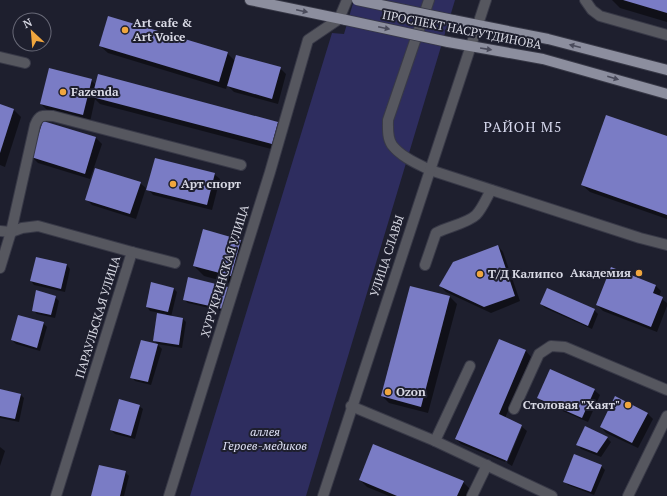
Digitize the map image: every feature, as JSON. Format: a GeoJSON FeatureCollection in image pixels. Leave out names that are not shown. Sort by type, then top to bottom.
{"type":"FeatureCollection","features":[{"type":"Feature","properties":{"kind":"main road","name":"ПРОСПЕКТ НАСРУТДИНОВА"},"geometry":{"type":"LineString","coordinates":[[250,0],[471,47],[543,59],[667,94]]}},
{"type":"Feature","properties":{"kind":"main road","name":"ПРОСПЕКТ НАСРУТДИНОВА"},"geometry":{"type":"LineString","coordinates":[[357,0],[548,39],[667,70]]}},
{"type":"Feature","properties":{"kind":"street"},"geometry":{"type":"LineString","coordinates":[[343,19],[347,0]]}},
{"type":"Feature","properties":{"kind":"street"},"geometry":{"type":"LineString","coordinates":[[429,0],[388,120],[388,133],[392,145],[408,159],[430,170],[640,238],[667,245]]}},
{"type":"Feature","properties":{"kind":"street","name":"УЛИЦА СЛАВЫ"},"geometry":{"type":"LineString","coordinates":[[323,496],[351,406],[479,26],[484,0]]}},
{"type":"Feature","properties":{"kind":"street"},"geometry":{"type":"LineString","coordinates":[[585,0],[592,10],[600,16],[667,35]]}},
{"type":"Feature","properties":{"kind":"street","name":"ХУРУКРИНСКАЯ УЛИЦА"},"geometry":{"type":"LineString","coordinates":[[169,496],[273,162],[308,40],[343,19]]}},
{"type":"Feature","properties":{"kind":"street"},"geometry":{"type":"LineString","coordinates":[[0,57],[25,63]]}},
{"type":"Feature","properties":{"kind":"street"},"geometry":{"type":"LineString","coordinates":[[0,268],[35,125],[38,119],[44,115],[53,116],[241,165]]}},
{"type":"Feature","properties":{"kind":"street"},"geometry":{"type":"LineString","coordinates":[[424,265],[436,233],[447,227],[465,222],[476,215],[491,190]]}},
{"type":"Feature","properties":{"kind":"street","name":"ПАРАУЛЬСКАЯ УЛИЦА"},"geometry":{"type":"LineString","coordinates":[[0,231],[10,232],[22,228],[38,226],[132,252],[56,496]]}},
{"type":"Feature","properties":{"kind":"street"},"geometry":{"type":"LineString","coordinates":[[132,252],[175,263]]}},
{"type":"Feature","properties":{"kind":"street"},"geometry":{"type":"LineString","coordinates":[[514,409],[539,354],[551,346],[565,347],[667,390]]}},
{"type":"Feature","properties":{"kind":"street"},"geometry":{"type":"LineString","coordinates":[[435,440],[470,366]]}},
{"type":"Feature","properties":{"kind":"street"},"geometry":{"type":"LineString","coordinates":[[351,406],[435,440],[552,496]]}},
{"type":"Feature","properties":{"kind":"street"},"geometry":{"type":"LineString","coordinates":[[628,496],[667,416]]}},
{"type":"Feature","properties":{"kind":"street"},"geometry":{"type":"LineString","coordinates":[[472,496],[487,465]]}},
{"type":"Feature","properties":{"kind":"green space","name":"аллея Героев-медиков"},"geometry":{"type":"Polygon","coordinates":[[[354,0],[455,0],[306,496],[190,496],[332,33],[344,34],[354,0]]]}},
{"type":"Feature","properties":{"kind":"building"},"geometry":{"type":"Polygon","coordinates":[[[623,0],[667,0],[667,13],[623,0]]]}},
{"type":"Feature","properties":{"kind":"building"},"geometry":{"type":"Polygon","coordinates":[[[108,16],[228,52],[219,82],[99,46],[108,16]]]}},
{"type":"Feature","properties":{"kind":"building"},"geometry":{"type":"Polygon","coordinates":[[[236,55],[281,67],[272,99],[227,86],[236,55]]]}},
{"type":"Feature","properties":{"kind":"building"},"geometry":{"type":"Polygon","coordinates":[[[49,68],[92,79],[83,115],[40,104],[49,68]]]}},
{"type":"Feature","properties":{"kind":"building"},"geometry":{"type":"Polygon","coordinates":[[[98,74],[278,122],[272,144],[92,97],[98,74]]]}},
{"type":"Feature","properties":{"kind":"building"},"geometry":{"type":"Polygon","coordinates":[[[0,104],[14,109],[0,153],[0,104]]]}},
{"type":"Feature","properties":{"kind":"building"},"geometry":{"type":"Polygon","coordinates":[[[606,115],[667,136],[667,215],[581,185],[606,115]]]}},
{"type":"Feature","properties":{"kind":"building"},"geometry":{"type":"Polygon","coordinates":[[[43,121],[96,137],[85,174],[31,157],[43,121]]]}},
{"type":"Feature","properties":{"kind":"building"},"geometry":{"type":"Polygon","coordinates":[[[155,158],[215,173],[207,205],[146,190],[155,158]]]}},
{"type":"Feature","properties":{"kind":"building"},"geometry":{"type":"Polygon","coordinates":[[[95,168],[141,182],[130,214],[85,200],[95,168]]]}},
{"type":"Feature","properties":{"kind":"building"},"geometry":{"type":"Polygon","coordinates":[[[203,229],[241,240],[231,276],[193,266],[203,229]]]}},
{"type":"Feature","properties":{"kind":"building"},"geometry":{"type":"Polygon","coordinates":[[[498,245],[515,296],[484,307],[439,286],[453,262],[498,245]]]}},
{"type":"Feature","properties":{"kind":"building"},"geometry":{"type":"Polygon","coordinates":[[[36,257],[67,264],[61,289],[30,281],[36,257]]]}},
{"type":"Feature","properties":{"kind":"building"},"geometry":{"type":"Polygon","coordinates":[[[611,267],[656,285],[653,293],[663,297],[651,327],[596,305],[611,267]]]}},
{"type":"Feature","properties":{"kind":"building"},"geometry":{"type":"Polygon","coordinates":[[[188,277],[228,287],[223,309],[183,300],[188,277]]]}},
{"type":"Feature","properties":{"kind":"building"},"geometry":{"type":"Polygon","coordinates":[[[151,282],[174,288],[168,312],[146,307],[151,282]]]}},
{"type":"Feature","properties":{"kind":"building"},"geometry":{"type":"Polygon","coordinates":[[[410,286],[450,296],[421,407],[381,396],[410,286]]]}},
{"type":"Feature","properties":{"kind":"building"},"geometry":{"type":"Polygon","coordinates":[[[547,288],[595,309],[588,326],[540,304],[547,288]]]}},
{"type":"Feature","properties":{"kind":"building"},"geometry":{"type":"Polygon","coordinates":[[[36,290],[56,296],[51,315],[32,311],[36,290]]]}},
{"type":"Feature","properties":{"kind":"building"},"geometry":{"type":"Polygon","coordinates":[[[157,313],[183,318],[179,345],[153,341],[157,313]]]}},
{"type":"Feature","properties":{"kind":"building"},"geometry":{"type":"Polygon","coordinates":[[[18,315],[44,322],[37,348],[11,340],[18,315]]]}},
{"type":"Feature","properties":{"kind":"building"},"geometry":{"type":"Polygon","coordinates":[[[499,339],[526,350],[499,414],[522,425],[507,461],[455,439],[499,339]]]}},
{"type":"Feature","properties":{"kind":"building"},"geometry":{"type":"Polygon","coordinates":[[[141,340],[158,344],[148,382],[130,378],[141,340]]]}},
{"type":"Feature","properties":{"kind":"building"},"geometry":{"type":"Polygon","coordinates":[[[550,369],[595,389],[582,418],[537,398],[550,369]]]}},
{"type":"Feature","properties":{"kind":"building"},"geometry":{"type":"Polygon","coordinates":[[[0,389],[21,394],[15,419],[0,416],[0,389]]]}},
{"type":"Feature","properties":{"kind":"building"},"geometry":{"type":"Polygon","coordinates":[[[615,396],[648,413],[632,443],[600,427],[615,396]]]}},
{"type":"Feature","properties":{"kind":"building"},"geometry":{"type":"Polygon","coordinates":[[[119,399],[140,405],[131,436],[110,430],[119,399]]]}},
{"type":"Feature","properties":{"kind":"building"},"geometry":{"type":"Polygon","coordinates":[[[585,426],[608,437],[597,453],[576,445],[585,426]]]}},
{"type":"Feature","properties":{"kind":"building"},"geometry":{"type":"Polygon","coordinates":[[[373,444],[464,481],[457,496],[397,496],[359,480],[373,444]]]}},
{"type":"Feature","properties":{"kind":"building"},"geometry":{"type":"Polygon","coordinates":[[[574,454],[602,465],[591,492],[563,482],[574,454]]]}},
{"type":"Feature","properties":{"kind":"building"},"geometry":{"type":"Polygon","coordinates":[[[99,465],[126,471],[120,496],[91,496],[99,465]]]}},
{"type":"Feature","properties":{"kind":"place","name":"Art cafe & Art Voice"},"geometry":{"type":"Point","coordinates":[125,30]}},
{"type":"Feature","properties":{"kind":"place","name":"Fazenda"},"geometry":{"type":"Point","coordinates":[63,92]}},
{"type":"Feature","properties":{"kind":"place","name":"Арт спорт"},"geometry":{"type":"Point","coordinates":[173,184]}},
{"type":"Feature","properties":{"kind":"place","name":"Академия"},"geometry":{"type":"Point","coordinates":[639,273]}},
{"type":"Feature","properties":{"kind":"place","name":"Т/Д Калипсо"},"geometry":{"type":"Point","coordinates":[480,274]}},
{"type":"Feature","properties":{"kind":"place","name":"Ozon"},"geometry":{"type":"Point","coordinates":[388,392]}},
{"type":"Feature","properties":{"kind":"place","name":"Столовая \"Хаят\""},"geometry":{"type":"Point","coordinates":[628,405]}},
{"type":"Feature","properties":{"kind":"district","name":"РАЙОН М5"},"geometry":{"type":"Point","coordinates":[523,127]}}]}
